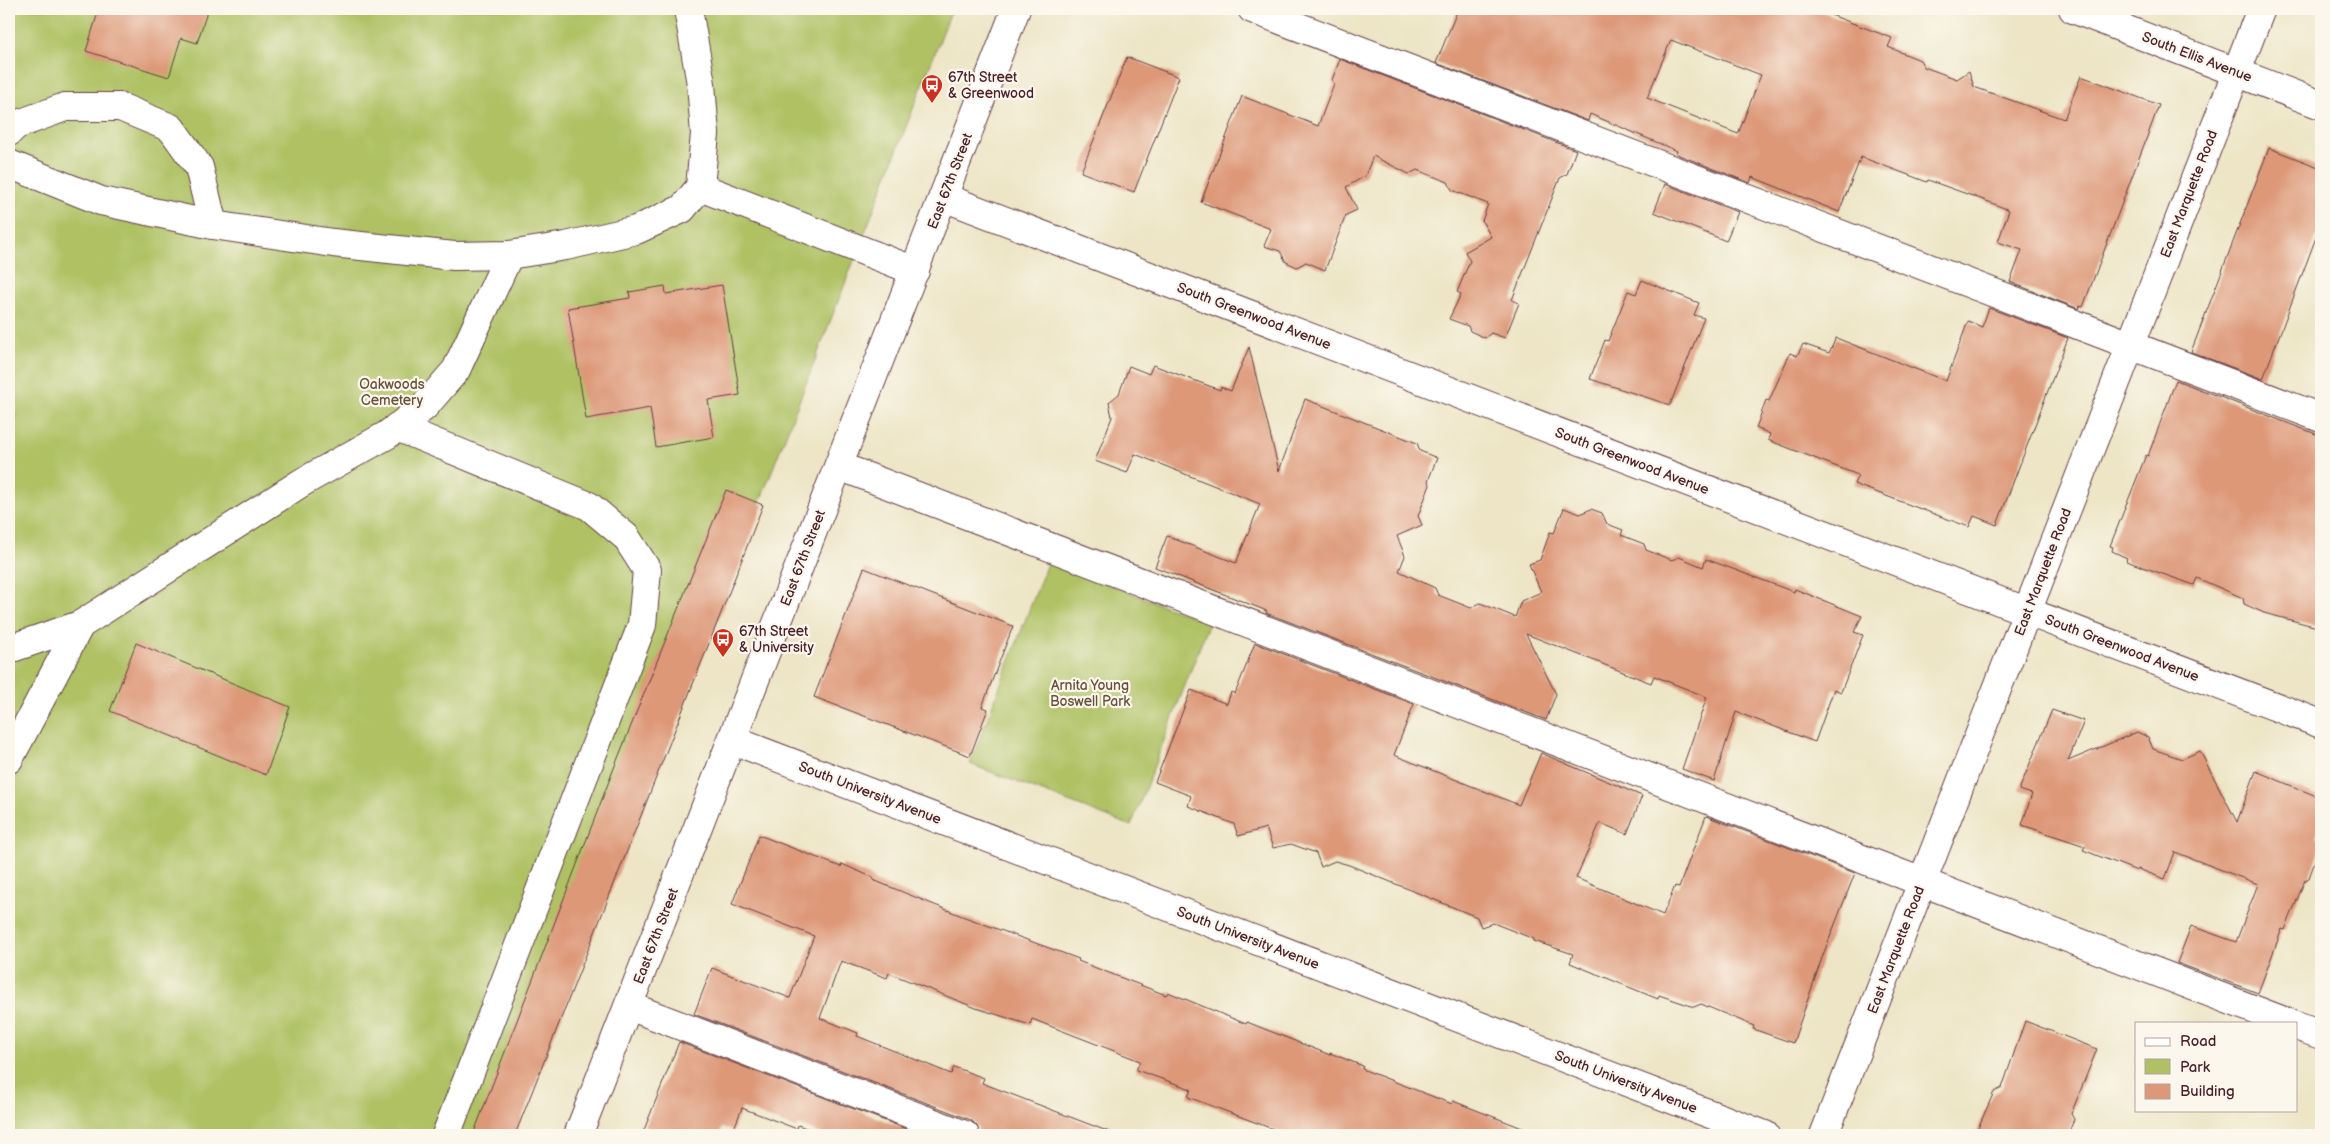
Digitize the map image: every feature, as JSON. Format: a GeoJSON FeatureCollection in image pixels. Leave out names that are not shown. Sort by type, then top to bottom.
{"type":"FeatureCollection","features":[{"type":"Feature","properties":{"kind":"street"},"geometry":{"type":"LineString","coordinates":[[9,164],[101,201],[213,225],[333,244],[454,256],[509,255],[566,246],[636,230],[682,209],[700,187],[705,134],[701,84],[688,9]]}},
{"type":"Feature","properties":{"kind":"street","name":"East 67th Street"},"geometry":{"type":"LineString","coordinates":[[578,1135],[1016,9]]}},
{"type":"Feature","properties":{"kind":"street"},"geometry":{"type":"LineString","coordinates":[[1252,9],[2321,418]]}},
{"type":"Feature","properties":{"kind":"street","name":"South Ellis Avenue"},"geometry":{"type":"LineString","coordinates":[[2072,9],[2321,105]]}},
{"type":"Feature","properties":{"kind":"street","name":"East Marquette Road"},"geometry":{"type":"LineString","coordinates":[[1824,1135],[2261,9]]}},
{"type":"Feature","properties":{"kind":"street"},"geometry":{"type":"LineString","coordinates":[[9,132],[16,125],[65,107],[120,108],[171,128],[199,167],[213,225]]}},
{"type":"Feature","properties":{"kind":"street"},"geometry":{"type":"LineString","coordinates":[[700,187],[915,270]]}},
{"type":"Feature","properties":{"kind":"street","name":"South Greenwood Avenue"},"geometry":{"type":"LineString","coordinates":[[943,197],[2321,724]]}},
{"type":"Feature","properties":{"kind":"street"},"geometry":{"type":"LineString","coordinates":[[9,649],[80,625],[301,483],[387,435],[424,407],[456,370],[509,255]]}},
{"type":"Feature","properties":{"kind":"street"},"geometry":{"type":"LineString","coordinates":[[397,427],[589,506],[626,537],[646,570],[642,625],[479,1055],[446,1135]]}},
{"type":"Feature","properties":{"kind":"street"},"geometry":{"type":"LineString","coordinates":[[839,466],[2286,1022]]}},
{"type":"Feature","properties":{"kind":"street"},"geometry":{"type":"LineString","coordinates":[[9,759],[80,625]]}},
{"type":"Feature","properties":{"kind":"street","name":"South University Avenue"},"geometry":{"type":"LineString","coordinates":[[732,740],[1765,1135]]}},
{"type":"Feature","properties":{"kind":"street"},"geometry":{"type":"LineString","coordinates":[[629,1006],[965,1135]]}},
{"type":"Feature","properties":{"kind":"street"},"geometry":{"type":"LineString","coordinates":[[2298,1027],[2321,1035]]}},
{"type":"Feature","properties":{"kind":"green space","name":"Oakwoods Cemetery"},"geometry":{"type":"Polygon","coordinates":[[[9,9],[952,9],[513,1135],[9,1135],[9,9]]]}},
{"type":"Feature","properties":{"kind":"green space","name":"Arnita Young Boswell Park"},"geometry":{"type":"Polygon","coordinates":[[[1048,561],[1209,623],[1131,826],[970,764],[1048,561]]]}},
{"type":"Feature","properties":{"kind":"water"},"geometry":{"type":"Polygon","coordinates":[[[9,393],[16,419],[9,456],[9,393]]]}},
{"type":"Feature","properties":{"kind":"building"},"geometry":{"type":"Polygon","coordinates":[[[99,9],[208,9],[197,43],[181,38],[169,77],[86,51],[99,9]]]}},
{"type":"Feature","properties":{"kind":"building"},"geometry":{"type":"Polygon","coordinates":[[[1458,9],[1815,9],[1892,38],[1888,47],[1920,60],[1924,67],[1957,79],[1969,71],[1974,87],[2064,119],[2081,76],[2159,105],[2083,307],[2080,306],[2079,309],[2010,282],[2022,250],[1998,242],[2009,210],[1989,202],[1928,180],[1927,182],[1861,157],[1839,212],[1752,177],[1750,183],[1676,154],[1677,151],[1590,114],[1588,121],[1436,63],[1458,9]],[[1671,40],[1647,98],[1738,134],[1761,75],[1671,40]]]}},
{"type":"Feature","properties":{"kind":"building"},"geometry":{"type":"Polygon","coordinates":[[[1127,57],[1179,77],[1134,192],[1081,172],[1127,57]]]}},
{"type":"Feature","properties":{"kind":"building"},"geometry":{"type":"Polygon","coordinates":[[[1340,59],[1576,150],[1567,174],[1560,178],[1512,300],[1519,303],[1505,338],[1491,333],[1485,338],[1470,331],[1468,326],[1449,319],[1461,294],[1457,292],[1470,261],[1465,252],[1491,237],[1482,221],[1488,204],[1452,190],[1448,182],[1417,170],[1409,174],[1373,156],[1365,176],[1346,187],[1357,210],[1346,215],[1325,270],[1306,262],[1297,267],[1286,262],[1280,251],[1264,246],[1271,229],[1201,202],[1242,96],[1318,126],[1334,84],[1332,80],[1340,59]]]}},
{"type":"Feature","properties":{"kind":"building"},"geometry":{"type":"Polygon","coordinates":[[[2269,148],[2321,168],[2321,224],[2263,379],[2191,352],[2269,148]]]}},
{"type":"Feature","properties":{"kind":"building"},"geometry":{"type":"Polygon","coordinates":[[[1665,184],[1738,212],[1726,241],[1654,212],[1665,184]]]}},
{"type":"Feature","properties":{"kind":"building"},"geometry":{"type":"Polygon","coordinates":[[[1642,280],[1699,303],[1694,315],[1704,318],[1670,405],[1590,379],[1605,340],[1608,341],[1628,291],[1636,294],[1642,280]]]}},
{"type":"Feature","properties":{"kind":"building"},"geometry":{"type":"Polygon","coordinates":[[[722,285],[740,395],[708,400],[714,437],[656,447],[650,408],[586,419],[568,308],[630,298],[629,292],[665,286],[666,294],[722,285]]]}},
{"type":"Feature","properties":{"kind":"building"},"geometry":{"type":"Polygon","coordinates":[[[1989,308],[2068,338],[1997,525],[1974,516],[1969,527],[1854,484],[1858,475],[1768,440],[1770,434],[1756,428],[1766,400],[1769,401],[1790,353],[1797,356],[1803,344],[1829,353],[1836,338],[1946,381],[1968,321],[1982,327],[1989,308]]]}},
{"type":"Feature","properties":{"kind":"building"},"geometry":{"type":"Polygon","coordinates":[[[1249,347],[1279,471],[1305,399],[1417,443],[1420,451],[1437,458],[1428,481],[1430,485],[1418,516],[1422,525],[1397,536],[1405,556],[1399,571],[1435,588],[1438,595],[1471,608],[1480,603],[1515,617],[1521,601],[1541,592],[1529,564],[1540,560],[1550,532],[1554,533],[1564,508],[1580,514],[1591,509],[1602,513],[1607,524],[1623,530],[1621,535],[1644,544],[1646,550],[1672,560],[1679,557],[1703,567],[1706,559],[1794,592],[1795,589],[1862,616],[1854,632],[1863,635],[1841,692],[1834,689],[1815,742],[1736,712],[1714,781],[1682,769],[1707,697],[1654,676],[1651,683],[1526,634],[1556,694],[1546,720],[1266,613],[1267,611],[1155,567],[1167,536],[1236,563],[1260,504],[1135,454],[1127,473],[1095,461],[1112,417],[1109,402],[1119,394],[1129,366],[1149,374],[1153,365],[1220,390],[1221,387],[1231,391],[1249,347]]]}},
{"type":"Feature","properties":{"kind":"building"},"geometry":{"type":"Polygon","coordinates":[[[2176,380],[2321,436],[2321,628],[2264,613],[2244,604],[2243,598],[2197,578],[2194,585],[2126,561],[2127,558],[2112,551],[2113,547],[2110,546],[2146,455],[2148,456],[2176,380]]]}},
{"type":"Feature","properties":{"kind":"building"},"geometry":{"type":"Polygon","coordinates":[[[726,490],[763,505],[734,580],[515,1135],[473,1135],[614,768],[726,490]]]}},
{"type":"Feature","properties":{"kind":"building"},"geometry":{"type":"Polygon","coordinates":[[[864,568],[1013,626],[982,707],[988,709],[970,756],[814,697],[864,568]]]}},
{"type":"Feature","properties":{"kind":"building"},"geometry":{"type":"Polygon","coordinates":[[[136,643],[290,707],[266,775],[110,711],[136,643]]]}},
{"type":"Feature","properties":{"kind":"building"},"geometry":{"type":"Polygon","coordinates":[[[1255,643],[1414,704],[1394,755],[1519,805],[1541,753],[1642,796],[1627,834],[1600,823],[1576,878],[1663,915],[1675,886],[1679,887],[1706,816],[1855,873],[1823,955],[1793,1043],[1753,1029],[1754,1026],[1701,1004],[1694,1007],[1659,995],[1658,999],[1570,963],[1573,954],[1534,941],[1534,939],[1493,923],[1481,927],[1477,917],[1349,865],[1335,861],[1321,867],[1316,853],[1291,844],[1273,848],[1266,828],[1238,836],[1234,824],[1188,806],[1191,796],[1155,782],[1191,690],[1227,704],[1231,692],[1235,694],[1255,643]]]}},
{"type":"Feature","properties":{"kind":"building"},"geometry":{"type":"Polygon","coordinates":[[[2052,710],[2084,721],[2068,761],[2137,732],[2148,737],[2153,749],[2182,759],[2200,751],[2237,822],[2256,771],[2321,798],[2321,824],[2316,837],[2321,844],[2309,878],[2305,880],[2285,930],[2282,929],[2258,993],[2177,963],[2191,926],[2236,942],[2258,884],[2175,852],[2165,879],[2138,869],[2137,871],[2083,850],[2085,846],[2022,825],[2032,794],[2019,790],[2052,710]]]}},
{"type":"Feature","properties":{"kind":"building"},"geometry":{"type":"Polygon","coordinates":[[[759,835],[841,867],[842,864],[874,878],[873,880],[962,916],[1079,959],[1078,961],[1166,995],[1168,992],[1246,1024],[1247,1022],[1363,1066],[1362,1069],[1452,1104],[1453,1101],[1535,1133],[1534,1135],[1289,1135],[1188,1097],[1191,1089],[1136,1070],[1140,1061],[1032,1019],[1030,1025],[976,1008],[889,973],[887,978],[841,961],[820,1018],[858,1033],[857,1036],[951,1074],[954,1067],[984,1078],[982,1083],[1112,1133],[1112,1135],[980,1135],[977,1126],[971,1120],[694,1014],[712,968],[790,998],[814,936],[732,904],[759,835]]]}},
{"type":"Feature","properties":{"kind":"building"},"geometry":{"type":"Polygon","coordinates":[[[2025,1021],[2097,1049],[2071,1114],[2074,1119],[2068,1135],[1975,1135],[1994,1092],[2002,1088],[2025,1021]]]}},
{"type":"Feature","properties":{"kind":"building"},"geometry":{"type":"Polygon","coordinates":[[[679,1042],[922,1135],[824,1135],[798,1125],[797,1129],[742,1108],[733,1131],[722,1128],[719,1135],[642,1135],[679,1042]]]}},
{"type":"Feature","properties":{"kind":"place","name":"67th Street & Greenwood"},"geometry":{"type":"Point","coordinates":[932,104]}},
{"type":"Feature","properties":{"kind":"place","name":"67th Street & University"},"geometry":{"type":"Point","coordinates":[723,658]}}]}
